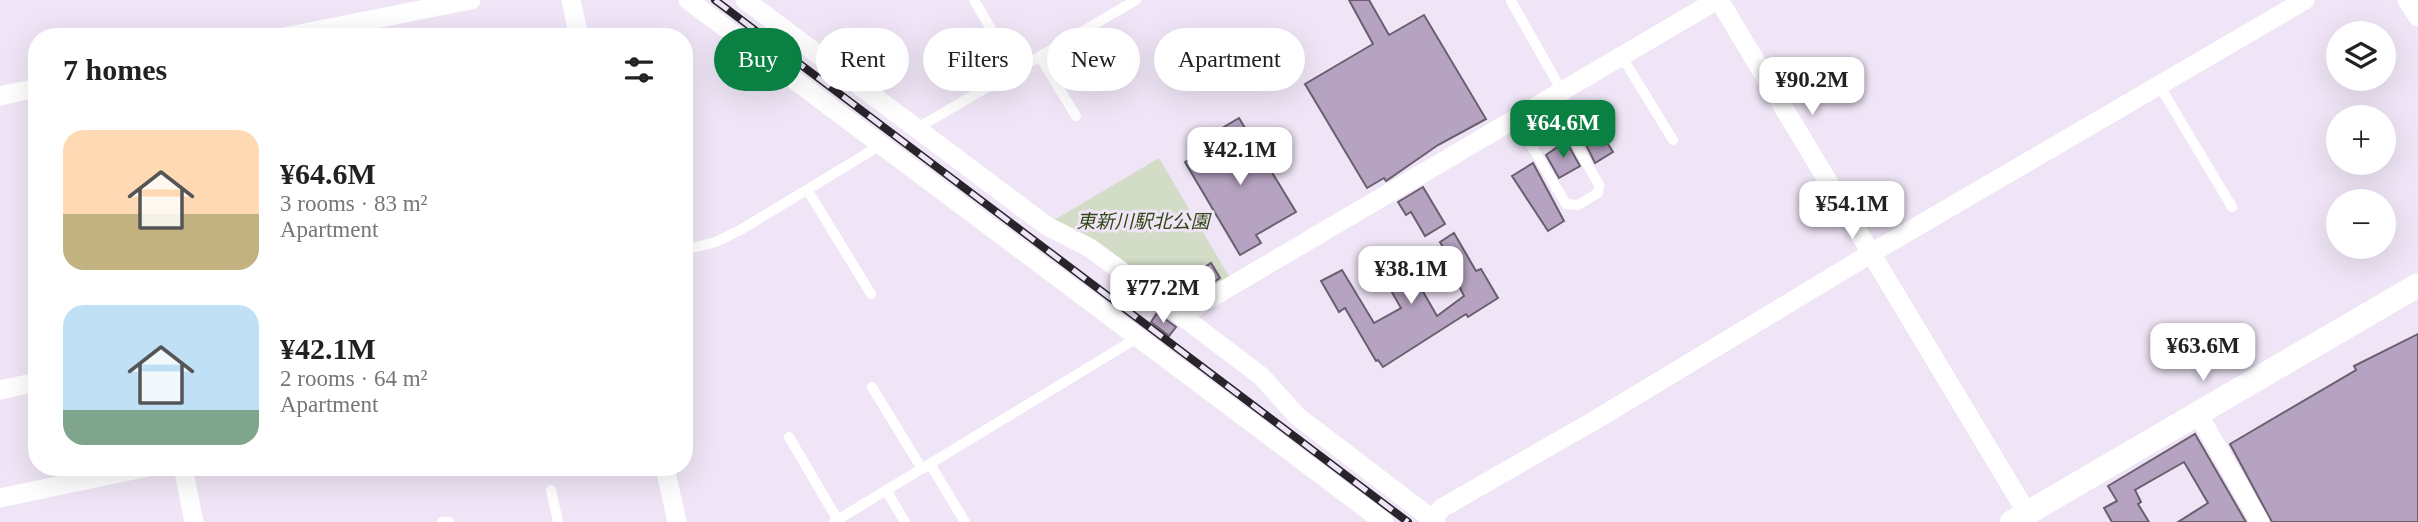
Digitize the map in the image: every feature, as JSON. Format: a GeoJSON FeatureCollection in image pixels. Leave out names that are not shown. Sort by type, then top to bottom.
{"type":"FeatureCollection","features":[{"type":"Feature","properties":{"kind":"street"},"geometry":{"type":"LineString","coordinates":[[329,28],[471,0]]}},
{"type":"Feature","properties":{"kind":"street"},"geometry":{"type":"LineString","coordinates":[[571,0],[577,28]]}},
{"type":"Feature","properties":{"kind":"street"},"geometry":{"type":"LineString","coordinates":[[688,0],[1384,522]]}},
{"type":"Feature","properties":{"kind":"street"},"geometry":{"type":"LineString","coordinates":[[745,0],[1047,226],[1090,248],[1261,376],[1297,416],[1434,521],[1442,508],[1674,374],[1870,254],[2305,0]]}},
{"type":"Feature","properties":{"kind":"street"},"geometry":{"type":"LineString","coordinates":[[1184,318],[1192,309],[1718,0],[1870,254],[2020,517],[2418,285]]}},
{"type":"Feature","properties":{"kind":"street"},"geometry":{"type":"LineString","coordinates":[[2407,0],[2418,18]]}},
{"type":"Feature","properties":{"kind":"street"},"geometry":{"type":"LineString","coordinates":[[0,96],[28,90]]}},
{"type":"Feature","properties":{"kind":"street"},"geometry":{"type":"LineString","coordinates":[[0,390],[28,384]]}},
{"type":"Feature","properties":{"kind":"street"},"geometry":{"type":"LineString","coordinates":[[2197,412],[2260,522]]}},
{"type":"Feature","properties":{"kind":"street"},"geometry":{"type":"LineString","coordinates":[[0,498],[105,476]]}},
{"type":"Feature","properties":{"kind":"street"},"geometry":{"type":"LineString","coordinates":[[185,476],[194,522]]}},
{"type":"Feature","properties":{"kind":"street"},"geometry":{"type":"LineString","coordinates":[[667,476],[677,522]]}},
{"type":"Feature","properties":{"kind":"lane"},"geometry":{"type":"LineString","coordinates":[[974,0],[991,28]]}},
{"type":"Feature","properties":{"kind":"lane"},"geometry":{"type":"LineString","coordinates":[[1033,61],[1136,0]]}},
{"type":"Feature","properties":{"kind":"lane"},"geometry":{"type":"LineString","coordinates":[[1511,1],[1600,190],[1573,206],[1566,204],[1515,118]]}},
{"type":"Feature","properties":{"kind":"lane"},"geometry":{"type":"LineString","coordinates":[[1040,57],[1076,116]]}},
{"type":"Feature","properties":{"kind":"lane"},"geometry":{"type":"LineString","coordinates":[[1622,57],[1673,141]]}},
{"type":"Feature","properties":{"kind":"lane"},"geometry":{"type":"LineString","coordinates":[[2159,85],[2232,206]]}},
{"type":"Feature","properties":{"kind":"lane"},"geometry":{"type":"LineString","coordinates":[[919,131],[926,123],[981,91]]}},
{"type":"Feature","properties":{"kind":"lane"},"geometry":{"type":"LineString","coordinates":[[693,248],[716,242],[808,191],[881,145]]}},
{"type":"Feature","properties":{"kind":"lane"},"geometry":{"type":"LineString","coordinates":[[808,191],[871,293]]}},
{"type":"Feature","properties":{"kind":"lane"},"geometry":{"type":"LineString","coordinates":[[789,437],[837,521],[1138,338]]}},
{"type":"Feature","properties":{"kind":"lane"},"geometry":{"type":"LineString","coordinates":[[872,387],[965,522]]}},
{"type":"Feature","properties":{"kind":"lane"},"geometry":{"type":"LineString","coordinates":[[551,490],[558,522]]}},
{"type":"Feature","properties":{"kind":"lane"},"geometry":{"type":"LineString","coordinates":[[886,490],[905,522]]}},
{"type":"Feature","properties":{"kind":"lane"},"geometry":{"type":"LineString","coordinates":[[442,522],[449,522]]}},
{"type":"Feature","properties":{"kind":"path"},"geometry":{"type":"LineString","coordinates":[[1161,285],[1167,281],[1196,287]]}},
{"type":"Feature","properties":{"kind":"green space","name":"東新川駅北公園"},"geometry":{"type":"Polygon","coordinates":[[[1159,158],[1230,278],[1195,296],[1175,301],[1051,222],[1159,158]]]}},
{"type":"Feature","properties":{"kind":"building"},"geometry":{"type":"Polygon","coordinates":[[[1349,0],[1369,0],[1389,35],[1424,15],[1486,119],[1438,145],[1386,181],[1384,178],[1367,188],[1305,84],[1373,44],[1349,0]]]}},
{"type":"Feature","properties":{"kind":"building"},"geometry":{"type":"Polygon","coordinates":[[[1584,106],[1613,152],[1595,163],[1571,114],[1584,106]]]}},
{"type":"Feature","properties":{"kind":"building"},"geometry":{"type":"Polygon","coordinates":[[[1239,118],[1296,212],[1256,235],[1261,243],[1240,255],[1185,162],[1224,140],[1219,130],[1239,118]]]}},
{"type":"Feature","properties":{"kind":"building"},"geometry":{"type":"Polygon","coordinates":[[[1566,141],[1580,166],[1559,178],[1546,155],[1566,141]]]}},
{"type":"Feature","properties":{"kind":"building"},"geometry":{"type":"Polygon","coordinates":[[[1533,163],[1564,221],[1548,231],[1512,176],[1533,163]]]}},
{"type":"Feature","properties":{"kind":"building"},"geometry":{"type":"Polygon","coordinates":[[[1423,187],[1445,224],[1425,236],[1411,212],[1406,215],[1398,202],[1423,187]]]}},
{"type":"Feature","properties":{"kind":"building"},"geometry":{"type":"Polygon","coordinates":[[[1454,233],[1476,271],[1481,269],[1498,298],[1468,317],[1466,314],[1383,367],[1376,361],[1345,308],[1339,312],[1321,281],[1342,270],[1374,323],[1401,308],[1382,275],[1406,262],[1437,316],[1464,296],[1457,282],[1462,279],[1440,242],[1454,233]]]}},
{"type":"Feature","properties":{"kind":"building"},"geometry":{"type":"Polygon","coordinates":[[[1211,263],[1220,278],[1209,285],[1199,281],[1200,270],[1211,263]]]}},
{"type":"Feature","properties":{"kind":"building"},"geometry":{"type":"Polygon","coordinates":[[[1157,313],[1176,327],[1169,336],[1151,322],[1157,313]]]}},
{"type":"Feature","properties":{"kind":"building"},"geometry":{"type":"Polygon","coordinates":[[[2418,334],[2418,522],[2272,522],[2230,444],[2356,370],[2354,366],[2418,334]]]}},
{"type":"Feature","properties":{"kind":"building"},"geometry":{"type":"Polygon","coordinates":[[[2195,434],[2246,522],[2178,522],[2208,503],[2184,462],[2135,490],[2141,502],[2138,504],[2149,522],[2112,522],[2104,508],[2117,501],[2108,486],[2195,434]]]}},
{"type":"Feature","properties":{"kind":"railway"},"geometry":{"type":"LineString","coordinates":[[715,0],[1408,522]]}}]}
